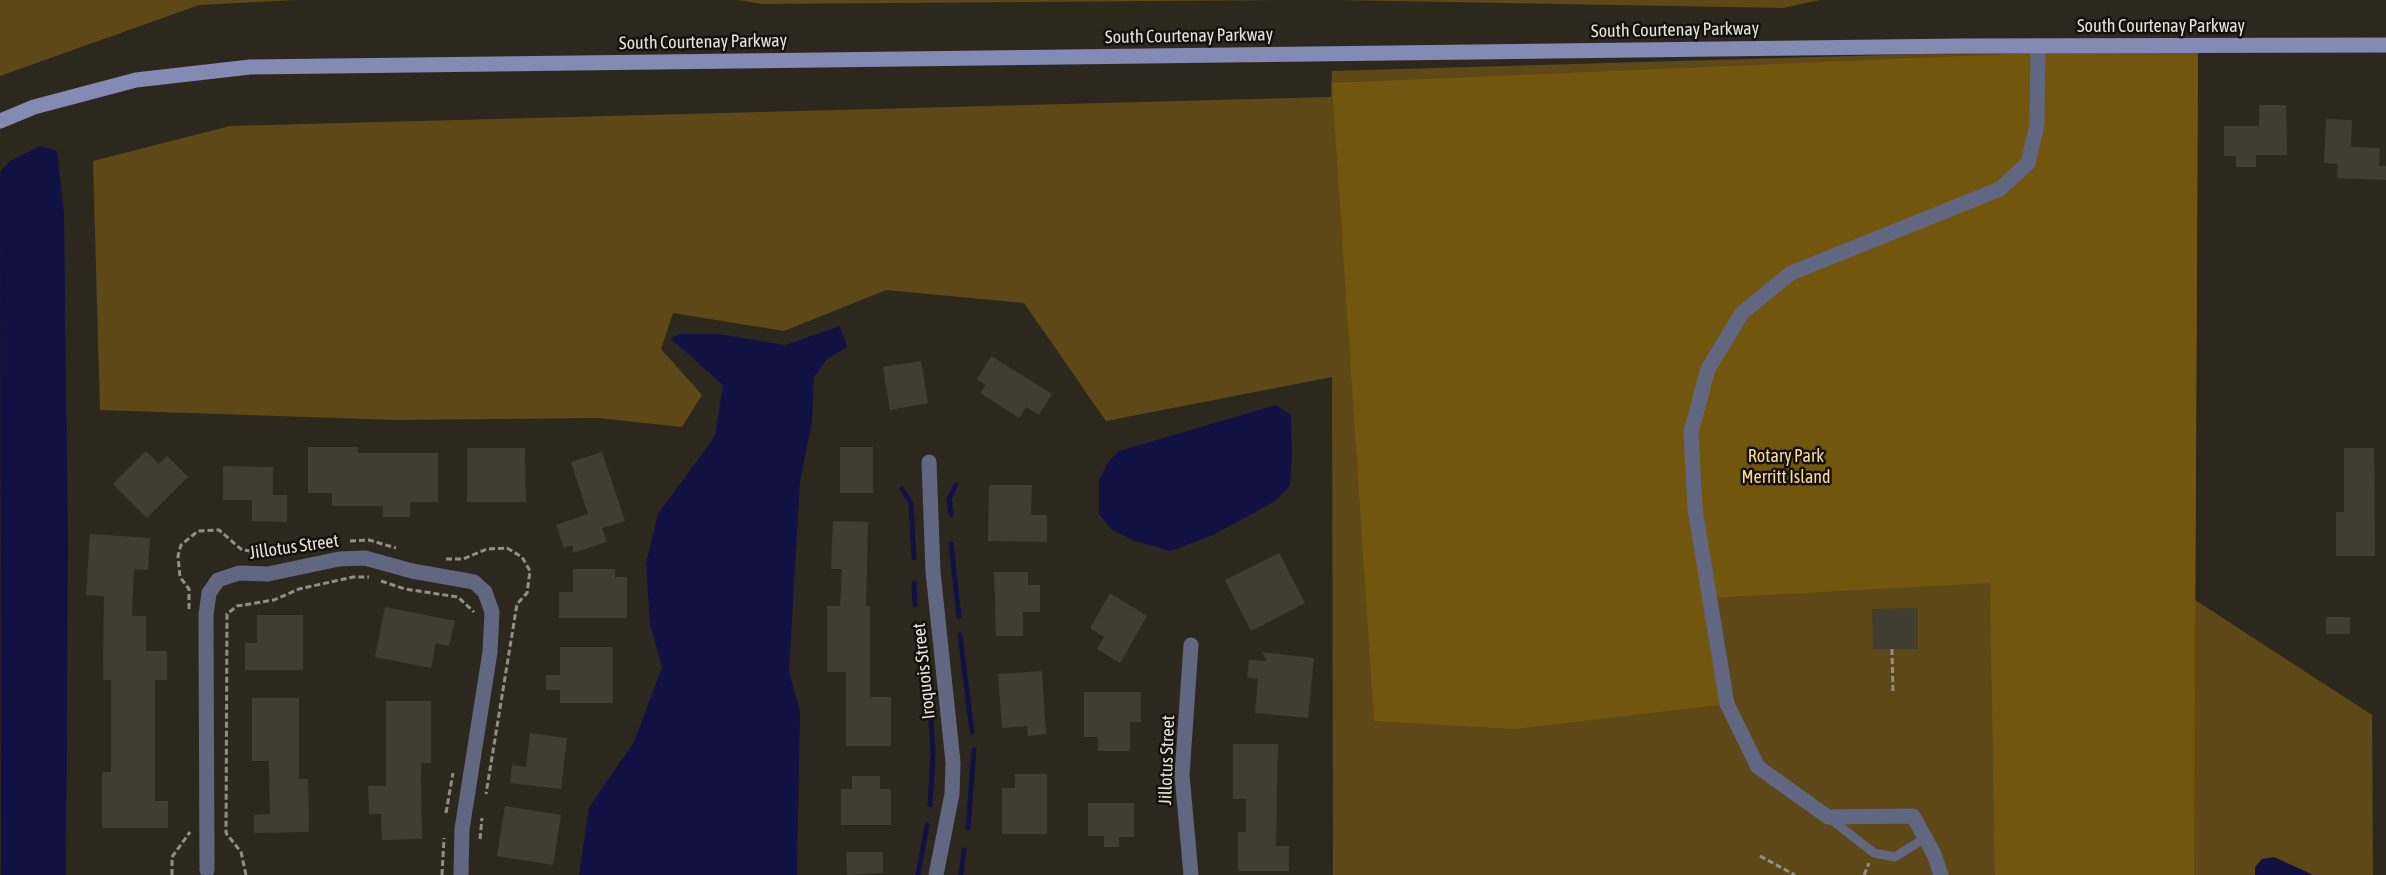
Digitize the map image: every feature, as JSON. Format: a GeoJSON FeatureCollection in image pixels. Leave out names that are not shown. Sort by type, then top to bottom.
{"type":"FeatureCollection","features":[{"type":"Feature","properties":{"kind":"main road","name":"South Courtenay Parkway"},"geometry":{"type":"LineString","coordinates":[[0,122],[34,107],[136,80],[250,67],[2038,46],[2386,45]]}},
{"type":"Feature","properties":{"kind":"street"},"geometry":{"type":"LineString","coordinates":[[1941,875],[1941,867],[1913,816],[1828,817],[1758,767],[1727,704],[1695,509],[1691,432],[1708,369],[1742,313],[1791,273],[2000,189],[2028,163],[2037,125],[2038,46]]}},
{"type":"Feature","properties":{"kind":"street","name":"Iroquois Street"},"geometry":{"type":"LineString","coordinates":[[929,462],[933,572],[953,762],[952,794],[936,875]]}},
{"type":"Feature","properties":{"kind":"street","name":"Jillotus Street"},"geometry":{"type":"LineString","coordinates":[[207,870],[206,615],[209,593],[218,580],[239,573],[268,574],[339,559],[365,558],[412,571],[474,582],[485,592],[492,612],[490,652],[462,829],[461,875]]}},
{"type":"Feature","properties":{"kind":"street","name":"Jillotus Street"},"geometry":{"type":"LineString","coordinates":[[1191,645],[1182,775],[1191,875]]}},
{"type":"Feature","properties":{"kind":"lane"},"geometry":{"type":"LineString","coordinates":[[1828,817],[1874,853],[1895,857],[1925,838]]}},
{"type":"Feature","properties":{"kind":"path"},"geometry":{"type":"LineString","coordinates":[[189,613],[189,590],[180,577],[178,556],[181,545],[198,531],[219,530],[242,550],[284,555]]}},
{"type":"Feature","properties":{"kind":"path"},"geometry":{"type":"LineString","coordinates":[[347,542],[369,540],[399,550]]}},
{"type":"Feature","properties":{"kind":"path"},"geometry":{"type":"LineString","coordinates":[[443,559],[463,559],[487,549],[507,548],[522,557],[530,572],[527,592],[517,604],[484,801]]}},
{"type":"Feature","properties":{"kind":"path"},"geometry":{"type":"LineString","coordinates":[[246,875],[241,852],[226,833],[225,622],[230,609],[274,600],[335,580],[364,576],[405,589],[458,597],[471,607],[476,621]]}},
{"type":"Feature","properties":{"kind":"path"},"geometry":{"type":"LineString","coordinates":[[1893,649],[1893,694]]}},
{"type":"Feature","properties":{"kind":"path"},"geometry":{"type":"LineString","coordinates":[[446,821],[453,771]]}},
{"type":"Feature","properties":{"kind":"path"},"geometry":{"type":"LineString","coordinates":[[479,846],[482,813]]}},
{"type":"Feature","properties":{"kind":"path"},"geometry":{"type":"LineString","coordinates":[[172,875],[172,857],[191,829]]}},
{"type":"Feature","properties":{"kind":"path"},"geometry":{"type":"LineString","coordinates":[[442,875],[445,831]]}},
{"type":"Feature","properties":{"kind":"path"},"geometry":{"type":"LineString","coordinates":[[1760,856],[1795,875]]}},
{"type":"Feature","properties":{"kind":"green space"},"geometry":{"type":"Polygon","coordinates":[[[0,0],[296,0],[199,5],[0,76],[0,0]]]}},
{"type":"Feature","properties":{"kind":"green space"},"geometry":{"type":"Polygon","coordinates":[[[738,0],[1291,0],[762,4],[738,0]]]}},
{"type":"Feature","properties":{"kind":"green space"},"geometry":{"type":"Polygon","coordinates":[[[1335,0],[1820,0],[1783,8],[1335,0]]]}},
{"type":"Feature","properties":{"kind":"green space","name":"Rotary Park Merritt Island"},"geometry":{"type":"Polygon","coordinates":[[[2198,46],[2195,600],[2372,715],[2373,875],[1333,875],[1332,377],[1106,421],[1024,303],[886,290],[784,331],[673,313],[661,349],[702,395],[682,427],[598,418],[397,420],[100,410],[93,161],[230,126],[1331,97],[1332,71],[2198,46]]]}},
{"type":"Feature","properties":{"kind":"green space","name":"Rotary Park Merritt Island"},"geometry":{"type":"Polygon","coordinates":[[[2198,46],[2194,875],[1995,875],[1990,583],[1710,598],[1727,704],[1515,729],[1374,721],[1332,83],[2198,46]]]}},
{"type":"Feature","properties":{"kind":"shaded area"},"geometry":{"type":"Polygon","coordinates":[[[40,146],[57,151],[64,213],[68,537],[66,875],[1,875],[0,172],[10,161],[40,146]]]}},
{"type":"Feature","properties":{"kind":"shaded area"},"geometry":{"type":"Polygon","coordinates":[[[840,326],[847,347],[827,359],[814,377],[812,422],[800,481],[789,672],[800,711],[797,875],[579,875],[589,807],[634,742],[662,667],[650,624],[646,563],[658,514],[715,436],[723,385],[670,338],[681,334],[719,334],[785,345],[840,326]]]}},
{"type":"Feature","properties":{"kind":"shaded area"},"geometry":{"type":"Polygon","coordinates":[[[1276,405],[1291,415],[1292,455],[1290,486],[1274,502],[1213,535],[1171,551],[1135,541],[1112,530],[1099,514],[1099,480],[1109,461],[1119,451],[1276,405]]]}},
{"type":"Feature","properties":{"kind":"shaded area"},"geometry":{"type":"Polygon","coordinates":[[[2274,857],[2312,875],[2255,875],[2255,867],[2262,859],[2274,857]]]}},
{"type":"Feature","properties":{"kind":"building"},"geometry":{"type":"Polygon","coordinates":[[[2259,105],[2286,105],[2287,155],[2256,155],[2256,167],[2236,167],[2236,156],[2224,156],[2224,126],[2259,126],[2259,105]]]}},
{"type":"Feature","properties":{"kind":"building"},"geometry":{"type":"Polygon","coordinates":[[[2326,119],[2352,120],[2351,147],[2380,148],[2379,166],[2386,166],[2386,180],[2337,178],[2338,164],[2324,163],[2326,119]]]}},
{"type":"Feature","properties":{"kind":"building"},"geometry":{"type":"Polygon","coordinates":[[[991,356],[1052,394],[1039,415],[1026,407],[1019,418],[980,393],[986,385],[977,379],[991,356]]]}},
{"type":"Feature","properties":{"kind":"building"},"geometry":{"type":"Polygon","coordinates":[[[921,361],[928,403],[890,410],[883,367],[921,361]]]}},
{"type":"Feature","properties":{"kind":"building"},"geometry":{"type":"Polygon","coordinates":[[[308,447],[358,447],[358,453],[438,453],[438,502],[410,502],[410,517],[383,517],[383,506],[332,506],[332,493],[308,493],[308,447]]]}},
{"type":"Feature","properties":{"kind":"building"},"geometry":{"type":"Polygon","coordinates":[[[840,447],[873,447],[873,493],[840,493],[840,447]]]}},
{"type":"Feature","properties":{"kind":"building"},"geometry":{"type":"Polygon","coordinates":[[[467,448],[525,448],[526,502],[467,502],[467,448]]]}},
{"type":"Feature","properties":{"kind":"building"},"geometry":{"type":"Polygon","coordinates":[[[2344,448],[2374,448],[2375,556],[2336,556],[2336,512],[2344,512],[2344,448]]]}},
{"type":"Feature","properties":{"kind":"building"},"geometry":{"type":"Polygon","coordinates":[[[146,451],[159,464],[167,456],[188,477],[147,518],[113,484],[146,451]]]}},
{"type":"Feature","properties":{"kind":"building"},"geometry":{"type":"Polygon","coordinates":[[[602,452],[625,521],[602,528],[607,542],[573,553],[573,545],[564,548],[556,525],[588,514],[571,462],[602,452]]]}},
{"type":"Feature","properties":{"kind":"building"},"geometry":{"type":"Polygon","coordinates":[[[223,466],[273,467],[273,495],[287,495],[287,522],[252,521],[252,500],[223,500],[223,466]]]}},
{"type":"Feature","properties":{"kind":"building"},"geometry":{"type":"Polygon","coordinates":[[[989,485],[1032,485],[1031,515],[1047,515],[1047,542],[988,541],[989,485]]]}},
{"type":"Feature","properties":{"kind":"building"},"geometry":{"type":"Polygon","coordinates":[[[833,521],[868,522],[866,606],[870,606],[870,697],[891,697],[891,746],[846,746],[846,672],[827,672],[827,606],[840,606],[842,569],[831,569],[833,521]]]}},
{"type":"Feature","properties":{"kind":"building"},"geometry":{"type":"Polygon","coordinates":[[[90,534],[150,538],[148,570],[134,569],[132,616],[146,616],[146,651],[167,651],[167,680],[155,680],[155,801],[168,801],[168,828],[102,828],[102,772],[111,772],[111,680],[103,680],[104,596],[86,595],[90,534]]]}},
{"type":"Feature","properties":{"kind":"building"},"geometry":{"type":"Polygon","coordinates":[[[1279,553],[1305,603],[1251,631],[1225,580],[1279,553]]]}},
{"type":"Feature","properties":{"kind":"building"},"geometry":{"type":"Polygon","coordinates":[[[573,569],[615,569],[615,577],[627,577],[627,618],[559,618],[559,592],[573,592],[573,569]]]}},
{"type":"Feature","properties":{"kind":"building"},"geometry":{"type":"Polygon","coordinates":[[[994,572],[1028,572],[1028,585],[1040,585],[1040,612],[1023,612],[1023,636],[996,636],[994,572]]]}},
{"type":"Feature","properties":{"kind":"building"},"geometry":{"type":"Polygon","coordinates":[[[1110,593],[1147,616],[1120,663],[1097,649],[1104,637],[1090,628],[1110,593]]]}},
{"type":"Feature","properties":{"kind":"building"},"geometry":{"type":"Polygon","coordinates":[[[385,607],[455,621],[449,646],[436,643],[431,668],[375,657],[385,607]]]}},
{"type":"Feature","properties":{"kind":"building"},"geometry":{"type":"Polygon","coordinates":[[[1918,608],[1918,649],[1873,649],[1872,609],[1918,608]]]}},
{"type":"Feature","properties":{"kind":"building"},"geometry":{"type":"Polygon","coordinates":[[[257,615],[303,615],[303,670],[245,670],[245,643],[257,643],[257,615]]]}},
{"type":"Feature","properties":{"kind":"building"},"geometry":{"type":"Polygon","coordinates":[[[2326,617],[2350,617],[2350,634],[2326,634],[2326,617]]]}},
{"type":"Feature","properties":{"kind":"building"},"geometry":{"type":"Polygon","coordinates":[[[560,647],[613,647],[613,703],[560,703],[560,690],[546,690],[546,675],[560,675],[560,647]]]}},
{"type":"Feature","properties":{"kind":"building"},"geometry":{"type":"Polygon","coordinates":[[[1262,652],[1314,658],[1308,718],[1255,713],[1258,679],[1247,677],[1249,660],[1267,661],[1262,652]]]}},
{"type":"Feature","properties":{"kind":"building"},"geometry":{"type":"Polygon","coordinates":[[[1042,671],[1046,734],[1028,736],[1027,726],[1002,728],[998,674],[1042,671]]]}},
{"type":"Feature","properties":{"kind":"building"},"geometry":{"type":"Polygon","coordinates":[[[1084,692],[1141,692],[1141,722],[1130,722],[1130,751],[1098,751],[1098,737],[1084,737],[1084,692]]]}},
{"type":"Feature","properties":{"kind":"building"},"geometry":{"type":"Polygon","coordinates":[[[252,698],[299,698],[299,779],[308,779],[309,832],[254,833],[254,815],[270,814],[269,761],[252,761],[252,698]]]}},
{"type":"Feature","properties":{"kind":"building"},"geometry":{"type":"Polygon","coordinates":[[[386,701],[431,701],[431,763],[421,763],[422,839],[382,840],[381,814],[369,814],[368,786],[386,786],[386,701]]]}},
{"type":"Feature","properties":{"kind":"building"},"geometry":{"type":"Polygon","coordinates":[[[530,733],[567,738],[561,789],[510,783],[512,765],[526,767],[530,733]]]}},
{"type":"Feature","properties":{"kind":"building"},"geometry":{"type":"Polygon","coordinates":[[[1233,744],[1278,744],[1276,846],[1289,846],[1289,871],[1238,871],[1238,832],[1246,832],[1246,799],[1233,799],[1233,744]]]}},
{"type":"Feature","properties":{"kind":"building"},"geometry":{"type":"Polygon","coordinates":[[[1015,774],[1047,774],[1047,834],[1002,834],[1002,788],[1015,788],[1015,774]]]}},
{"type":"Feature","properties":{"kind":"building"},"geometry":{"type":"Polygon","coordinates":[[[852,776],[880,776],[880,789],[891,789],[891,825],[841,825],[841,789],[852,789],[852,776]]]}},
{"type":"Feature","properties":{"kind":"building"},"geometry":{"type":"Polygon","coordinates":[[[1088,803],[1134,803],[1134,837],[1119,837],[1119,847],[1104,847],[1104,836],[1088,836],[1088,803]]]}},
{"type":"Feature","properties":{"kind":"building"},"geometry":{"type":"Polygon","coordinates":[[[505,806],[561,815],[553,865],[497,856],[505,806]]]}},
{"type":"Feature","properties":{"kind":"building"},"geometry":{"type":"Polygon","coordinates":[[[846,852],[883,852],[883,873],[847,875],[846,852]]]}},
{"type":"Feature","properties":{"kind":"waterway"},"geometry":{"type":"LineString","coordinates":[[951,514],[949,499],[956,485]]}},
{"type":"Feature","properties":{"kind":"waterway"},"geometry":{"type":"LineString","coordinates":[[902,489],[911,504],[914,558]]}},
{"type":"Feature","properties":{"kind":"waterway"},"geometry":{"type":"LineString","coordinates":[[951,544],[959,617]]}},
{"type":"Feature","properties":{"kind":"waterway"},"geometry":{"type":"LineString","coordinates":[[914,583],[915,605]]}},
{"type":"Feature","properties":{"kind":"waterway"},"geometry":{"type":"LineString","coordinates":[[918,630],[928,695]]}},
{"type":"Feature","properties":{"kind":"waterway"},"geometry":{"type":"LineString","coordinates":[[960,635],[972,732]]}},
{"type":"Feature","properties":{"kind":"waterway"},"geometry":{"type":"LineString","coordinates":[[930,805],[933,754],[931,718]]}},
{"type":"Feature","properties":{"kind":"waterway"},"geometry":{"type":"LineString","coordinates":[[968,828],[974,750]]}},
{"type":"Feature","properties":{"kind":"waterway"},"geometry":{"type":"LineString","coordinates":[[918,875],[927,825]]}},
{"type":"Feature","properties":{"kind":"waterway"},"geometry":{"type":"LineString","coordinates":[[961,875],[964,850]]}}]}
